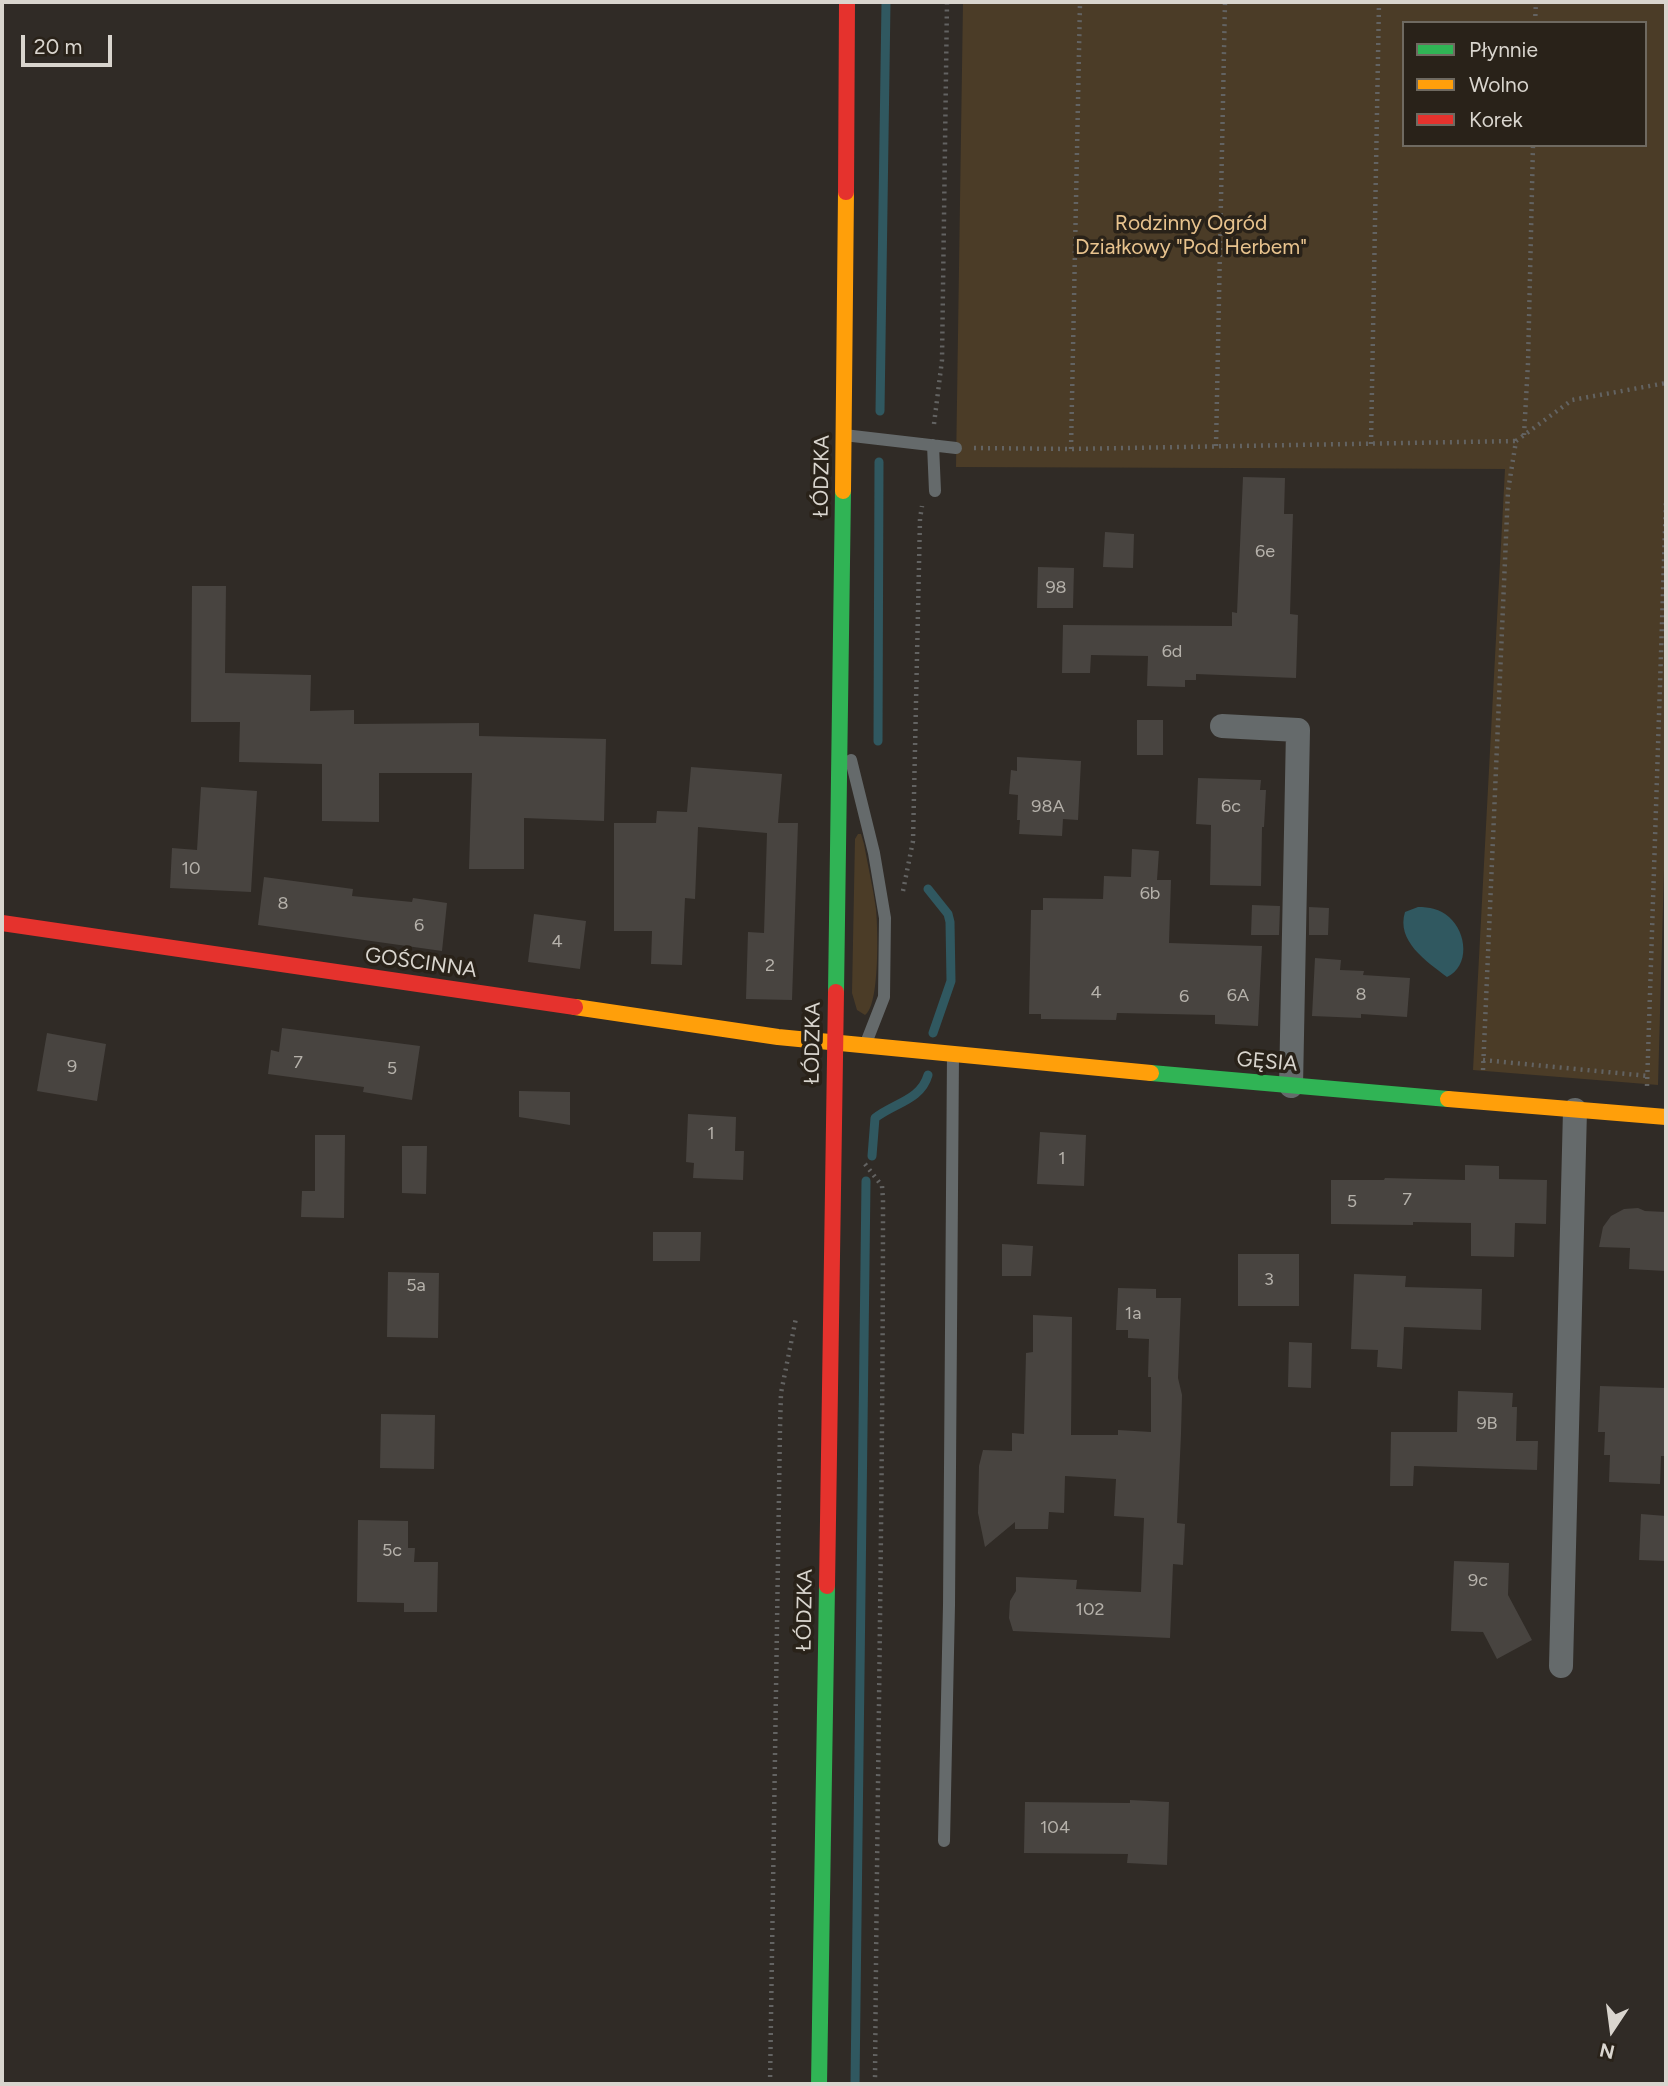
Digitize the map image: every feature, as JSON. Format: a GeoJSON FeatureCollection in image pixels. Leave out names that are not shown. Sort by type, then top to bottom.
{"type":"FeatureCollection","features":[{"type":"Feature","properties":{"kind":"main road","name":"ŁÓDZKA"},"geometry":{"type":"LineString","coordinates":[[819,2084],[844,435],[847,2]]}},
{"type":"Feature","properties":{"kind":"main road","name":"GOŚCINNA"},"geometry":{"type":"LineString","coordinates":[[2,923],[778,1037],[864,1046]]}},
{"type":"Feature","properties":{"kind":"main road","name":"GĘSIA"},"geometry":{"type":"LineString","coordinates":[[864,1046],[1291,1086],[1666,1117]]}},
{"type":"Feature","properties":{"kind":"street"},"geometry":{"type":"LineString","coordinates":[[1222,726],[1298,730],[1291,1086]]}},
{"type":"Feature","properties":{"kind":"street"},"geometry":{"type":"LineString","coordinates":[[1561,1666],[1575,1110]]}},
{"type":"Feature","properties":{"kind":"lane"},"geometry":{"type":"LineString","coordinates":[[844,435],[956,447]]}},
{"type":"Feature","properties":{"kind":"lane"},"geometry":{"type":"LineString","coordinates":[[933,445],[935,491]]}},
{"type":"Feature","properties":{"kind":"lane"},"geometry":{"type":"LineString","coordinates":[[839,712],[874,853],[885,918],[884,997],[864,1046]]}},
{"type":"Feature","properties":{"kind":"lane"},"geometry":{"type":"LineString","coordinates":[[944,1842],[953,1054]]}},
{"type":"Feature","properties":{"kind":"path"},"geometry":{"type":"LineString","coordinates":[[933,445],[934,414],[942,360],[947,2]]}},
{"type":"Feature","properties":{"kind":"path"},"geometry":{"type":"LineString","coordinates":[[1071,449],[1080,2]]}},
{"type":"Feature","properties":{"kind":"path"},"geometry":{"type":"LineString","coordinates":[[1216,446],[1225,2]]}},
{"type":"Feature","properties":{"kind":"path"},"geometry":{"type":"LineString","coordinates":[[1371,444],[1379,2]]}},
{"type":"Feature","properties":{"kind":"path"},"geometry":{"type":"LineString","coordinates":[[1535,21],[1536,2]]}},
{"type":"Feature","properties":{"kind":"path"},"geometry":{"type":"LineString","coordinates":[[1524,435],[1533,147]]}},
{"type":"Feature","properties":{"kind":"path"},"geometry":{"type":"LineString","coordinates":[[956,447],[1071,449],[1516,441],[1572,400],[1666,383]]}},
{"type":"Feature","properties":{"kind":"path"},"geometry":{"type":"LineString","coordinates":[[1481,1102],[1508,491],[1516,441]]}},
{"type":"Feature","properties":{"kind":"path"},"geometry":{"type":"LineString","coordinates":[[901,903],[914,841],[920,511],[935,491]]}},
{"type":"Feature","properties":{"kind":"path"},"geometry":{"type":"LineString","coordinates":[[1646,1116],[1666,499]]}},
{"type":"Feature","properties":{"kind":"path"},"geometry":{"type":"LineString","coordinates":[[1483,1060],[1648,1076]]}},
{"type":"Feature","properties":{"kind":"path"},"geometry":{"type":"LineString","coordinates":[[858,1157],[877,1177],[882,1186],[883,1199],[883,1458],[877,1717],[875,2084]]}},
{"type":"Feature","properties":{"kind":"green space","name":"Rodzinny Ogród Działkowy \"Pod Herbem\""},"geometry":{"type":"Polygon","coordinates":[[[963,2],[1666,2],[1666,799],[1658,1085],[1473,1070],[1505,469],[956,467],[963,2]]]}},
{"type":"Feature","properties":{"kind":"green space"},"geometry":{"type":"Polygon","coordinates":[[[861,834],[864,844],[877,919],[876,983],[870,1009],[865,1015],[857,1010],[852,993],[855,839],[861,834]]]}},
{"type":"Feature","properties":{"kind":"water"},"geometry":{"type":"Polygon","coordinates":[[[1418,907],[1442,912],[1460,932],[1463,949],[1460,965],[1447,977],[1415,949],[1405,932],[1405,912],[1418,907]]]}},
{"type":"Feature","properties":{"kind":"building"},"geometry":{"type":"Polygon","coordinates":[[[1243,477],[1285,478],[1284,514],[1293,514],[1290,614],[1298,615],[1296,678],[1196,674],[1196,680],[1185,680],[1185,687],[1147,686],[1148,656],[1091,655],[1090,673],[1062,673],[1063,625],[1232,626],[1232,612],[1237,613],[1243,477]]]}},
{"type":"Feature","properties":{"kind":"building"},"geometry":{"type":"Polygon","coordinates":[[[1105,532],[1134,534],[1133,568],[1103,567],[1105,532]]]}},
{"type":"Feature","properties":{"kind":"building"},"geometry":{"type":"Polygon","coordinates":[[[1038,567],[1074,568],[1073,608],[1037,608],[1038,567]]]}},
{"type":"Feature","properties":{"kind":"building"},"geometry":{"type":"Polygon","coordinates":[[[192,586],[226,586],[225,673],[311,675],[310,711],[354,710],[354,724],[479,723],[479,736],[606,739],[604,821],[524,818],[524,869],[469,869],[472,773],[379,773],[379,822],[322,821],[322,764],[239,762],[240,722],[191,722],[192,586]]]}},
{"type":"Feature","properties":{"kind":"building"},"geometry":{"type":"Polygon","coordinates":[[[1137,720],[1163,720],[1163,755],[1137,755],[1137,720]]]}},
{"type":"Feature","properties":{"kind":"building"},"geometry":{"type":"Polygon","coordinates":[[[1017,757],[1081,761],[1078,820],[1063,819],[1062,836],[1019,834],[1018,795],[1009,794],[1011,770],[1017,771],[1017,757]]]}},
{"type":"Feature","properties":{"kind":"building"},"geometry":{"type":"Polygon","coordinates":[[[691,767],[782,774],[778,823],[798,823],[792,1000],[746,999],[748,932],[764,933],[767,833],[698,827],[695,899],[685,898],[682,965],[651,964],[652,931],[614,931],[614,823],[656,823],[657,811],[687,812],[691,767]]]}},
{"type":"Feature","properties":{"kind":"building"},"geometry":{"type":"Polygon","coordinates":[[[1198,778],[1261,780],[1260,790],[1266,790],[1261,886],[1210,885],[1211,825],[1196,824],[1198,778]]]}},
{"type":"Feature","properties":{"kind":"building"},"geometry":{"type":"Polygon","coordinates":[[[201,787],[257,791],[251,892],[170,888],[172,848],[197,850],[201,787]]]}},
{"type":"Feature","properties":{"kind":"building"},"geometry":{"type":"Polygon","coordinates":[[[1132,849],[1159,851],[1157,880],[1171,880],[1169,943],[1262,946],[1258,1026],[1215,1024],[1215,1015],[1117,1013],[1116,1020],[1041,1019],[1041,1014],[1029,1014],[1031,910],[1043,910],[1043,898],[1103,899],[1104,876],[1131,877],[1132,849]]]}},
{"type":"Feature","properties":{"kind":"building"},"geometry":{"type":"Polygon","coordinates":[[[264,877],[353,889],[352,896],[412,902],[413,898],[447,903],[442,951],[258,925],[264,877]]]}},
{"type":"Feature","properties":{"kind":"building"},"geometry":{"type":"Polygon","coordinates":[[[1252,905],[1280,906],[1279,935],[1251,935],[1252,905]]]}},
{"type":"Feature","properties":{"kind":"building"},"geometry":{"type":"Polygon","coordinates":[[[1309,907],[1329,908],[1328,935],[1309,935],[1309,907]]]}},
{"type":"Feature","properties":{"kind":"building"},"geometry":{"type":"Polygon","coordinates":[[[534,914],[586,921],[580,969],[528,962],[534,914]]]}},
{"type":"Feature","properties":{"kind":"building"},"geometry":{"type":"Polygon","coordinates":[[[1315,958],[1341,960],[1340,970],[1364,971],[1363,975],[1410,978],[1407,1017],[1361,1014],[1361,1018],[1312,1016],[1315,958]]]}},
{"type":"Feature","properties":{"kind":"building"},"geometry":{"type":"Polygon","coordinates":[[[282,1028],[420,1046],[412,1100],[363,1092],[364,1087],[268,1074],[271,1050],[279,1052],[282,1028]]]}},
{"type":"Feature","properties":{"kind":"building"},"geometry":{"type":"Polygon","coordinates":[[[47,1033],[106,1044],[97,1101],[37,1091],[47,1033]]]}},
{"type":"Feature","properties":{"kind":"building"},"geometry":{"type":"Polygon","coordinates":[[[519,1091],[570,1092],[570,1125],[519,1117],[519,1091]]]}},
{"type":"Feature","properties":{"kind":"building"},"geometry":{"type":"Polygon","coordinates":[[[688,1114],[736,1117],[735,1151],[744,1151],[743,1180],[693,1178],[694,1163],[686,1162],[688,1114]]]}},
{"type":"Feature","properties":{"kind":"building"},"geometry":{"type":"Polygon","coordinates":[[[1040,1132],[1086,1135],[1084,1186],[1037,1184],[1040,1132]]]}},
{"type":"Feature","properties":{"kind":"building"},"geometry":{"type":"Polygon","coordinates":[[[315,1135],[345,1135],[344,1218],[301,1217],[302,1191],[315,1191],[315,1135]]]}},
{"type":"Feature","properties":{"kind":"building"},"geometry":{"type":"Polygon","coordinates":[[[402,1146],[427,1146],[426,1194],[402,1193],[402,1146]]]}},
{"type":"Feature","properties":{"kind":"building"},"geometry":{"type":"Polygon","coordinates":[[[1465,1165],[1499,1166],[1499,1179],[1547,1180],[1546,1224],[1515,1223],[1514,1257],[1471,1256],[1471,1223],[1331,1224],[1331,1180],[1465,1180],[1465,1165]]]}},
{"type":"Feature","properties":{"kind":"building"},"geometry":{"type":"Polygon","coordinates":[[[1624,1209],[1666,1212],[1666,1271],[1629,1269],[1630,1248],[1599,1247],[1603,1227],[1611,1216],[1624,1209]]]}},
{"type":"Feature","properties":{"kind":"building"},"geometry":{"type":"Polygon","coordinates":[[[653,1232],[701,1232],[700,1261],[653,1261],[653,1232]]]}},
{"type":"Feature","properties":{"kind":"building"},"geometry":{"type":"Polygon","coordinates":[[[1002,1244],[1033,1246],[1031,1276],[1002,1276],[1002,1244]]]}},
{"type":"Feature","properties":{"kind":"building"},"geometry":{"type":"Polygon","coordinates":[[[1238,1254],[1299,1254],[1299,1306],[1238,1306],[1238,1254]]]}},
{"type":"Feature","properties":{"kind":"building"},"geometry":{"type":"Polygon","coordinates":[[[388,1272],[439,1273],[438,1338],[387,1337],[388,1272]]]}},
{"type":"Feature","properties":{"kind":"building"},"geometry":{"type":"Polygon","coordinates":[[[1354,1274],[1406,1276],[1405,1287],[1482,1289],[1481,1330],[1404,1327],[1402,1369],[1377,1367],[1378,1350],[1351,1349],[1354,1274]]]}},
{"type":"Feature","properties":{"kind":"building"},"geometry":{"type":"Polygon","coordinates":[[[1118,1288],[1156,1289],[1156,1298],[1181,1298],[1178,1378],[1182,1395],[1177,1523],[1185,1524],[1183,1565],[1173,1564],[1170,1638],[1013,1631],[1009,1618],[1010,1601],[1016,1591],[1016,1577],[1077,1580],[1076,1589],[1141,1592],[1144,1518],[1114,1516],[1116,1479],[1065,1476],[1064,1513],[1049,1512],[1048,1529],[1015,1529],[1015,1522],[985,1547],[978,1513],[979,1466],[983,1450],[1012,1451],[1012,1433],[1024,1434],[1026,1353],[1033,1352],[1033,1315],[1072,1317],[1071,1435],[1118,1435],[1118,1430],[1151,1432],[1149,1339],[1128,1338],[1128,1330],[1116,1330],[1118,1288]]]}},
{"type":"Feature","properties":{"kind":"building"},"geometry":{"type":"Polygon","coordinates":[[[1289,1342],[1312,1343],[1311,1388],[1288,1387],[1289,1342]]]}},
{"type":"Feature","properties":{"kind":"building"},"geometry":{"type":"Polygon","coordinates":[[[1600,1386],[1666,1388],[1666,1456],[1661,1456],[1660,1484],[1609,1482],[1610,1455],[1604,1455],[1605,1432],[1598,1432],[1600,1386]]]}},
{"type":"Feature","properties":{"kind":"building"},"geometry":{"type":"Polygon","coordinates":[[[1458,1391],[1513,1393],[1512,1407],[1517,1407],[1516,1441],[1538,1441],[1537,1470],[1414,1466],[1413,1486],[1390,1486],[1391,1432],[1457,1432],[1458,1391]]]}},
{"type":"Feature","properties":{"kind":"building"},"geometry":{"type":"Polygon","coordinates":[[[381,1414],[435,1415],[434,1469],[380,1468],[381,1414]]]}},
{"type":"Feature","properties":{"kind":"building"},"geometry":{"type":"Polygon","coordinates":[[[1641,1514],[1666,1516],[1666,1561],[1639,1560],[1641,1514]]]}},
{"type":"Feature","properties":{"kind":"building"},"geometry":{"type":"Polygon","coordinates":[[[358,1520],[408,1521],[408,1548],[415,1548],[414,1562],[438,1562],[437,1612],[404,1612],[404,1603],[357,1602],[358,1520]]]}},
{"type":"Feature","properties":{"kind":"building"},"geometry":{"type":"Polygon","coordinates":[[[1454,1561],[1509,1563],[1508,1595],[1532,1640],[1497,1659],[1483,1632],[1451,1631],[1454,1561]]]}},
{"type":"Feature","properties":{"kind":"building"},"geometry":{"type":"Polygon","coordinates":[[[1130,1800],[1169,1802],[1167,1865],[1127,1863],[1128,1854],[1024,1853],[1025,1802],[1130,1803],[1130,1800]]]}},
{"type":"Feature","properties":{"kind":"waterway"},"geometry":{"type":"LineString","coordinates":[[880,411],[886,2]]}},
{"type":"Feature","properties":{"kind":"waterway"},"geometry":{"type":"LineString","coordinates":[[878,741],[879,462]]}},
{"type":"Feature","properties":{"kind":"waterway"},"geometry":{"type":"LineString","coordinates":[[928,889],[948,914],[950,922],[951,981],[933,1033]]}},
{"type":"Feature","properties":{"kind":"waterway"},"geometry":{"type":"LineString","coordinates":[[872,1156],[875,1118],[913,1096],[928,1075]]}},
{"type":"Feature","properties":{"kind":"waterway"},"geometry":{"type":"LineString","coordinates":[[855,2084],[866,1181]]}},
{"type":"Feature","properties":{"kind":"traffic: fast"},"geometry":{"type":"LineString","coordinates":[[836,992],[843,491]]}},
{"type":"Feature","properties":{"kind":"traffic: fast"},"geometry":{"type":"LineString","coordinates":[[1151,1073],[1448,1099]]}},
{"type":"Feature","properties":{"kind":"traffic: fast"},"geometry":{"type":"LineString","coordinates":[[819,2084],[827,1586]]}},
{"type":"Feature","properties":{"kind":"traffic: slow"},"geometry":{"type":"LineString","coordinates":[[843,491],[846,192]]}},
{"type":"Feature","properties":{"kind":"traffic: slow"},"geometry":{"type":"LineString","coordinates":[[575,1007],[778,1037],[1151,1073]]}},
{"type":"Feature","properties":{"kind":"traffic: slow"},"geometry":{"type":"LineString","coordinates":[[1448,1099],[1666,1117]]}},
{"type":"Feature","properties":{"kind":"traffic: jam"},"geometry":{"type":"LineString","coordinates":[[846,192],[847,2]]}},
{"type":"Feature","properties":{"kind":"traffic: jam"},"geometry":{"type":"LineString","coordinates":[[2,923],[575,1007]]}},
{"type":"Feature","properties":{"kind":"traffic: jam"},"geometry":{"type":"LineString","coordinates":[[827,1586],[836,992]]}}]}
